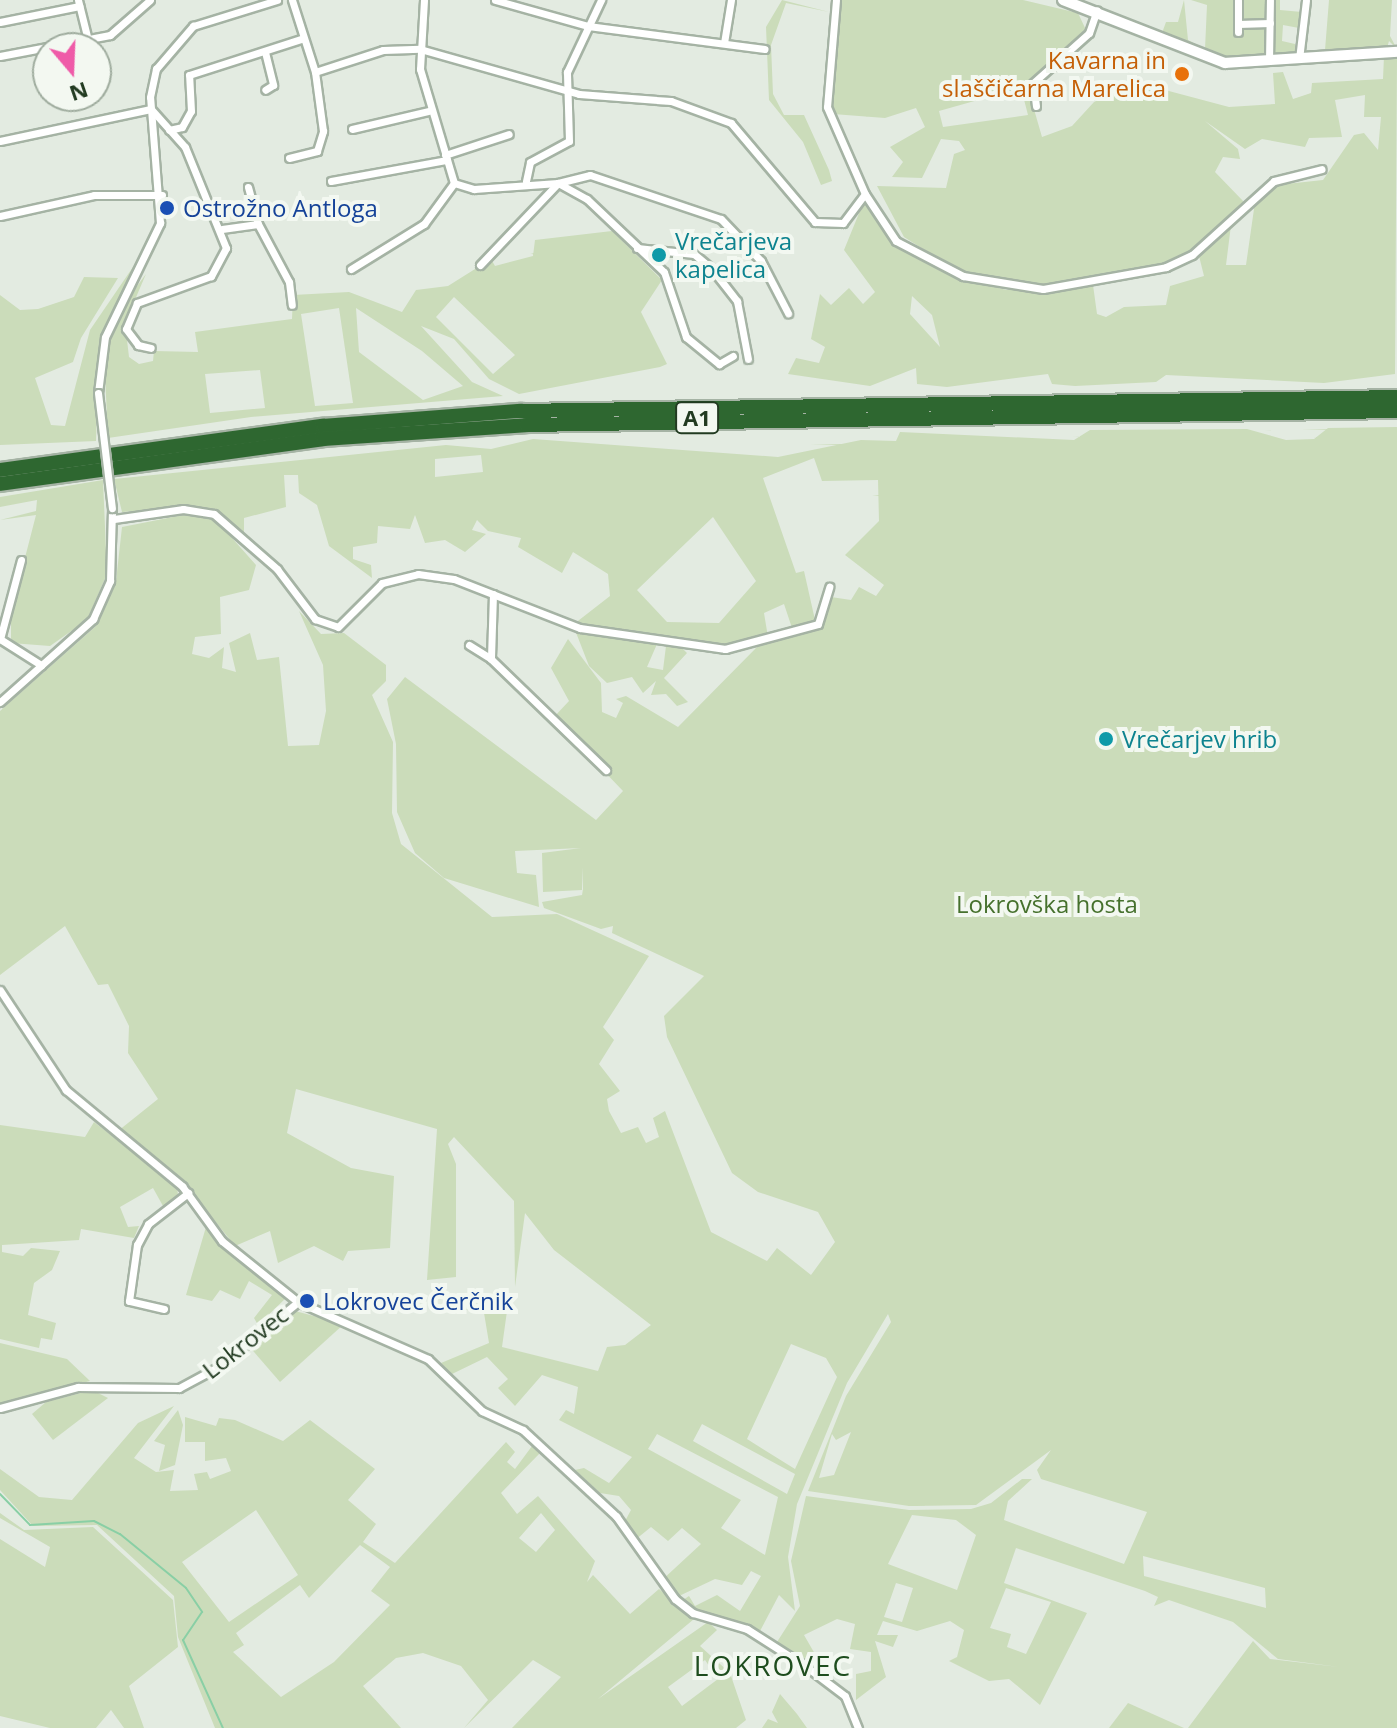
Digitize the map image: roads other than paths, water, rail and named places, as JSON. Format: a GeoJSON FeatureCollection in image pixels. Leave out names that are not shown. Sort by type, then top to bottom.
{"type":"FeatureCollection","features":[{"type":"Feature","properties":{"kind":"highway","name":"A1"},"geometry":{"type":"LineString","coordinates":[[0,470],[323,426],[535,410],[1397,397]]}},
{"type":"Feature","properties":{"kind":"highway","name":"A1"},"geometry":{"type":"LineString","coordinates":[[0,484],[323,439],[526,425],[1397,411]]}},
{"type":"Feature","properties":{"kind":"street"},"geometry":{"type":"LineString","coordinates":[[112,33],[150,0]]}},
{"type":"Feature","properties":{"kind":"street"},"geometry":{"type":"LineString","coordinates":[[0,702],[84,631],[102,602],[114,519],[98,393],[105,337],[152,245],[162,195],[151,109],[151,84],[166,53],[193,26],[277,0]]}},
{"type":"Feature","properties":{"kind":"street"},"geometry":{"type":"LineString","coordinates":[[289,158],[322,143],[315,72],[301,39],[292,0]]}},
{"type":"Feature","properties":{"kind":"street"},"geometry":{"type":"LineString","coordinates":[[424,0],[420,49],[428,111],[454,183]]}},
{"type":"Feature","properties":{"kind":"street"},"geometry":{"type":"LineString","coordinates":[[495,0],[588,26],[765,49]]}},
{"type":"Feature","properties":{"kind":"street"},"geometry":{"type":"LineString","coordinates":[[526,181],[530,162],[569,141],[564,89],[601,0]]}},
{"type":"Feature","properties":{"kind":"street"},"geometry":{"type":"LineString","coordinates":[[724,43],[731,0]]}},
{"type":"Feature","properties":{"kind":"street"},"geometry":{"type":"LineString","coordinates":[[836,0],[827,107],[865,194],[896,241],[963,276],[1011,288],[1062,288],[1177,264],[1274,181],[1322,169]]}},
{"type":"Feature","properties":{"kind":"street"},"geometry":{"type":"LineString","coordinates":[[1063,0],[1097,10],[1225,63],[1269,64],[1360,49],[1397,52]]}},
{"type":"Feature","properties":{"kind":"street"},"geometry":{"type":"LineString","coordinates":[[1238,0],[1238,28],[1270,23]]}},
{"type":"Feature","properties":{"kind":"street"},"geometry":{"type":"LineString","coordinates":[[1269,64],[1270,0]]}},
{"type":"Feature","properties":{"kind":"street"},"geometry":{"type":"LineString","coordinates":[[1299,59],[1306,0]]}},
{"type":"Feature","properties":{"kind":"street"},"geometry":{"type":"LineString","coordinates":[[0,22],[78,3],[86,32]]}},
{"type":"Feature","properties":{"kind":"street"},"geometry":{"type":"LineString","coordinates":[[1036,106],[1033,83],[1089,33],[1097,10]]}},
{"type":"Feature","properties":{"kind":"street"},"geometry":{"type":"LineString","coordinates":[[169,130],[182,127],[191,111],[189,75],[301,39]]}},
{"type":"Feature","properties":{"kind":"street"},"geometry":{"type":"LineString","coordinates":[[315,72],[383,50],[420,49],[564,89],[671,101],[731,123],[815,222],[843,223],[865,194]]}},
{"type":"Feature","properties":{"kind":"street"},"geometry":{"type":"LineString","coordinates":[[0,56],[32,50]]}},
{"type":"Feature","properties":{"kind":"street"},"geometry":{"type":"LineString","coordinates":[[265,52],[273,85],[265,90]]}},
{"type":"Feature","properties":{"kind":"street"},"geometry":{"type":"LineString","coordinates":[[151,109],[192,157],[222,229],[224,259],[211,276],[137,303],[126,329],[138,345],[151,348]]}},
{"type":"Feature","properties":{"kind":"street"},"geometry":{"type":"LineString","coordinates":[[0,141],[151,109]]}},
{"type":"Feature","properties":{"kind":"street"},"geometry":{"type":"LineString","coordinates":[[352,129],[428,111]]}},
{"type":"Feature","properties":{"kind":"street"},"geometry":{"type":"LineString","coordinates":[[331,181],[446,157],[509,134]]}},
{"type":"Feature","properties":{"kind":"street"},"geometry":{"type":"LineString","coordinates":[[454,183],[474,189],[526,181],[558,183],[590,175],[707,211],[761,261],[788,313]]}},
{"type":"Feature","properties":{"kind":"street"},"geometry":{"type":"LineString","coordinates":[[351,269],[424,224],[454,183]]}},
{"type":"Feature","properties":{"kind":"street"},"geometry":{"type":"LineString","coordinates":[[558,183],[599,208],[635,248],[664,272],[686,337],[719,364],[733,356]]}},
{"type":"Feature","properties":{"kind":"street"},"geometry":{"type":"LineString","coordinates":[[480,265],[558,183]]}},
{"type":"Feature","properties":{"kind":"street"},"geometry":{"type":"LineString","coordinates":[[248,187],[258,224],[289,282],[292,305]]}},
{"type":"Feature","properties":{"kind":"street"},"geometry":{"type":"LineString","coordinates":[[0,216],[94,195],[162,195]]}},
{"type":"Feature","properties":{"kind":"street"},"geometry":{"type":"LineString","coordinates":[[222,229],[258,224]]}},
{"type":"Feature","properties":{"kind":"street"},"geometry":{"type":"LineString","coordinates":[[635,248],[694,254],[712,269],[737,301],[748,359]]}},
{"type":"Feature","properties":{"kind":"street"},"geometry":{"type":"LineString","coordinates":[[114,519],[183,509],[214,514],[277,569],[325,625],[338,627],[382,583],[405,575],[454,579],[591,631],[725,649],[818,624],[829,587]]}},
{"type":"Feature","properties":{"kind":"street"},"geometry":{"type":"LineString","coordinates":[[21,560],[0,639],[41,665]]}},
{"type":"Feature","properties":{"kind":"street"},"geometry":{"type":"LineString","coordinates":[[491,659],[493,594]]}},
{"type":"Feature","properties":{"kind":"street"},"geometry":{"type":"LineString","coordinates":[[469,645],[491,659],[606,770]]}},
{"type":"Feature","properties":{"kind":"street","name":"Lokrovec"},"geometry":{"type":"LineString","coordinates":[[0,990],[66,1090],[188,1193],[222,1241],[298,1302],[218,1367],[179,1388],[78,1387],[0,1408]]}},
{"type":"Feature","properties":{"kind":"street"},"geometry":{"type":"LineString","coordinates":[[164,1309],[129,1301],[137,1245],[148,1224],[188,1193]]}},
{"type":"Feature","properties":{"kind":"street"},"geometry":{"type":"LineString","coordinates":[[298,1302],[428,1359],[482,1411],[523,1430],[616,1516],[675,1599],[693,1613],[747,1629],[808,1668],[845,1696],[858,1728]]}},
{"type":"Feature","properties":{"kind":"waterway"},"geometry":{"type":"LineString","coordinates":[[0,1494],[30,1525],[94,1521],[120,1534],[186,1588],[202,1612],[183,1640],[223,1728]]}},
{"type":"Feature","properties":{"kind":"place","name":"Kavarna in slaščičarna Marelica"},"geometry":{"type":"Point","coordinates":[1182,74]}},
{"type":"Feature","properties":{"kind":"place","name":"Ostrožno Antloga"},"geometry":{"type":"Point","coordinates":[167,208]}},
{"type":"Feature","properties":{"kind":"place","name":"Vrečarjeva kapelica"},"geometry":{"type":"Point","coordinates":[659,255]}},
{"type":"Feature","properties":{"kind":"place","name":"Vrečarjev hrib"},"geometry":{"type":"Point","coordinates":[1106,739]}},
{"type":"Feature","properties":{"kind":"place","name":"Lokrovec Čerčnik"},"geometry":{"type":"Point","coordinates":[307,1301]}},
{"type":"Feature","properties":{"kind":"district","name":"LOKROVEC"},"geometry":{"type":"Point","coordinates":[773,1665]}},
{"type":"Feature","properties":{"kind":"park label","name":"Lokrovška hosta"},"geometry":{"type":"Point","coordinates":[1047,904]}}]}
